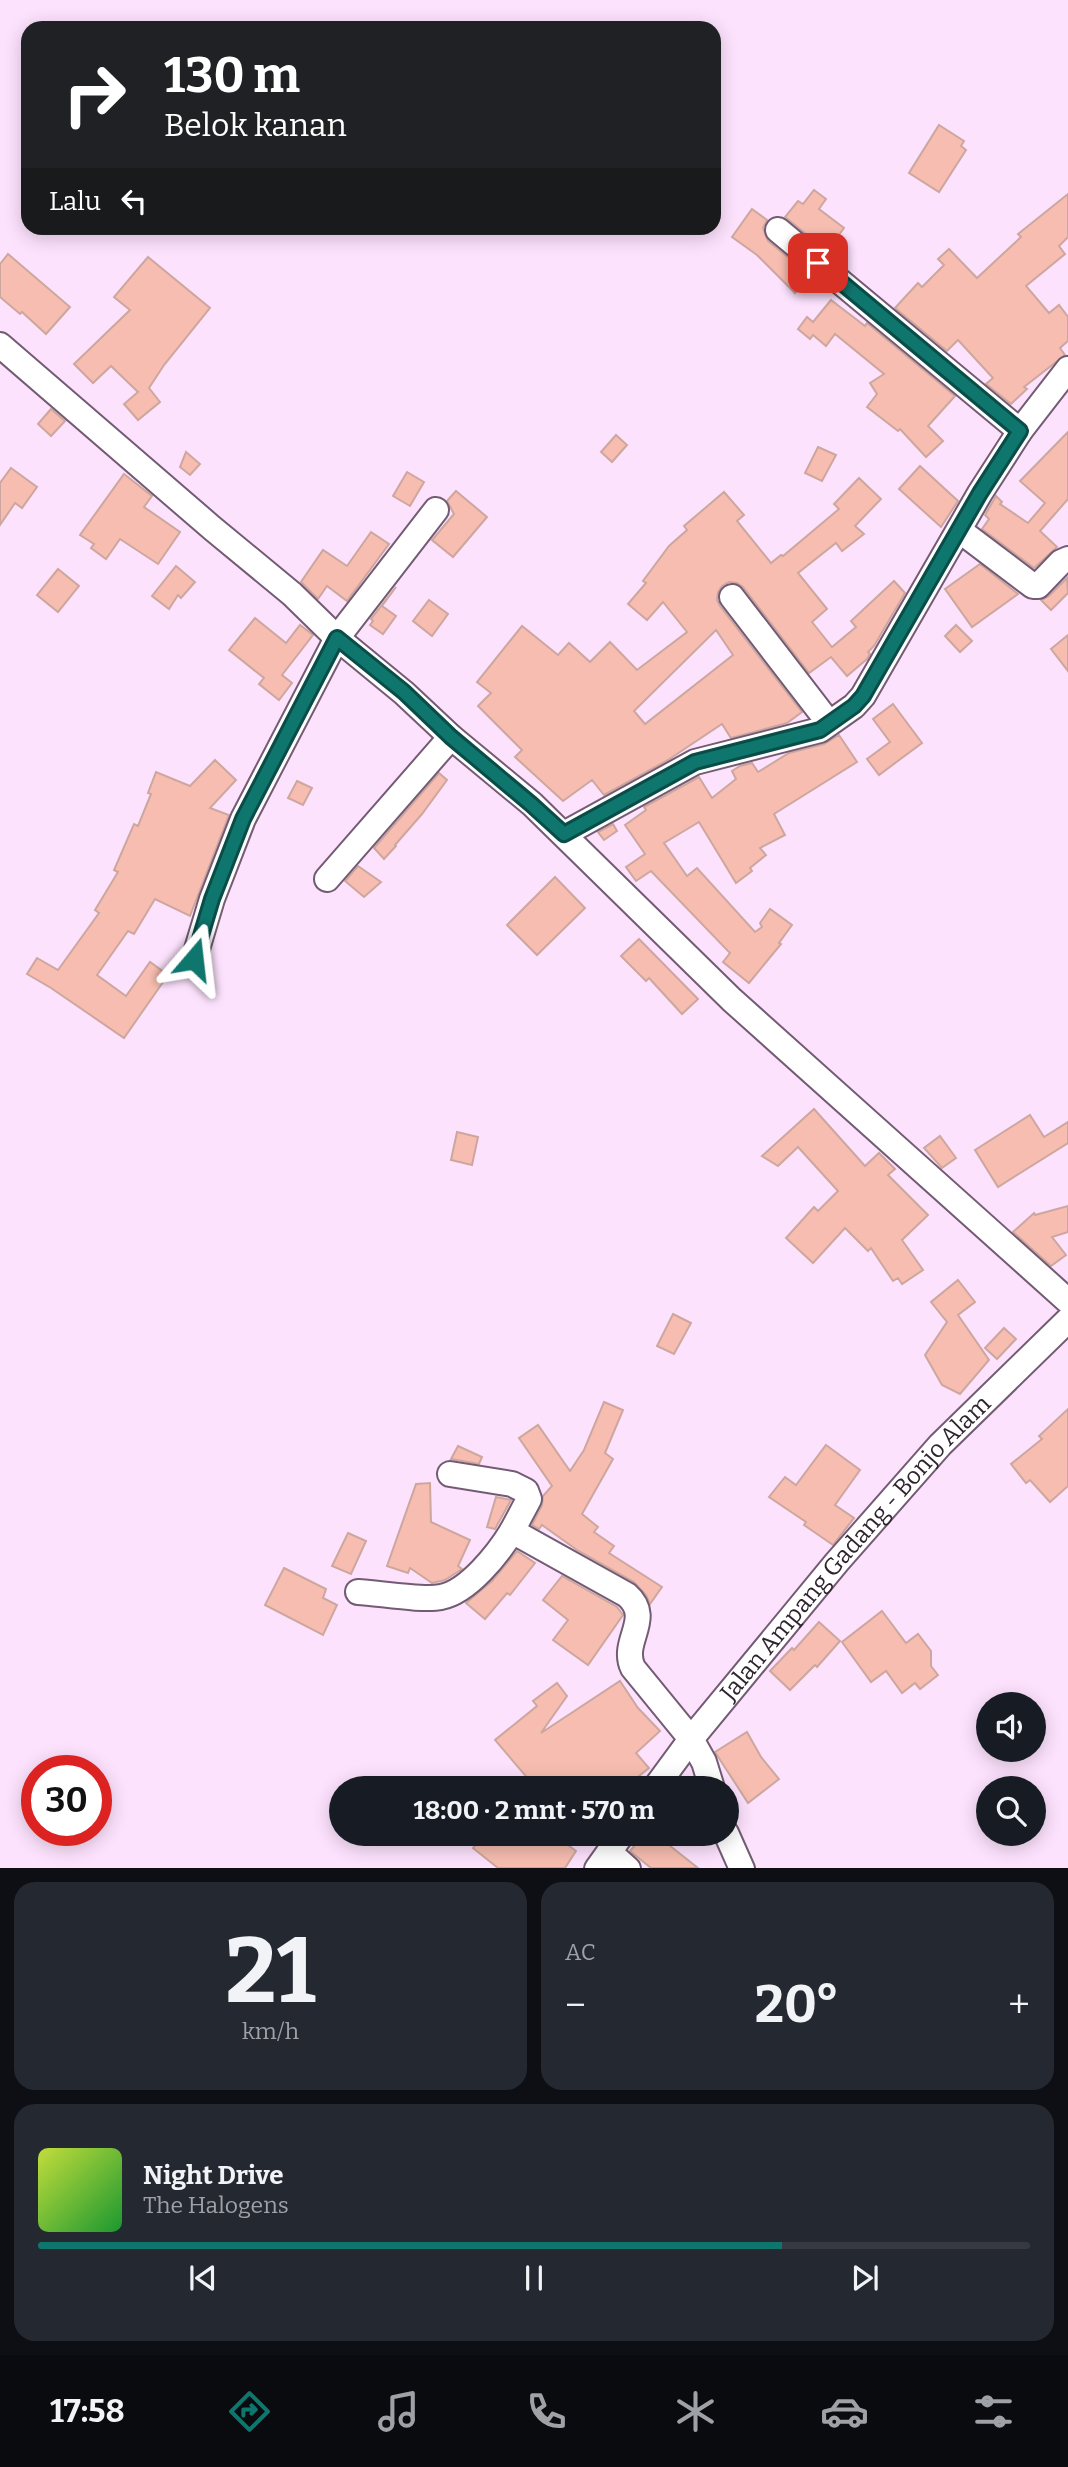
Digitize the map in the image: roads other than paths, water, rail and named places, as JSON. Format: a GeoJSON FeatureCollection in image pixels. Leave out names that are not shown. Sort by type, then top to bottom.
{"type":"FeatureCollection","features":[{"type":"Feature","properties":{"kind":"street"},"geometry":{"type":"LineString","coordinates":[[778,230],[1020,431]]}},
{"type":"Feature","properties":{"kind":"street"},"geometry":{"type":"LineString","coordinates":[[0,345],[292,594],[337,638],[404,692],[451,737],[531,804],[733,1000],[1068,1301]]}},
{"type":"Feature","properties":{"kind":"street"},"geometry":{"type":"LineString","coordinates":[[564,834],[695,762],[820,730],[854,706],[863,696],[980,493],[1020,431],[1068,369]]}},
{"type":"Feature","properties":{"kind":"street"},"geometry":{"type":"LineString","coordinates":[[194,959],[212,899],[243,819],[337,638],[436,510]]}},
{"type":"Feature","properties":{"kind":"street"},"geometry":{"type":"LineString","coordinates":[[960,530],[1033,586],[1038,586],[1061,562],[1068,559]]}},
{"type":"Feature","properties":{"kind":"street"},"geometry":{"type":"LineString","coordinates":[[732,597],[828,723]]}},
{"type":"Feature","properties":{"kind":"street"},"geometry":{"type":"LineString","coordinates":[[327,879],[451,737]]}},
{"type":"Feature","properties":{"kind":"street","name":"Jalan Ampang Gadang - Bonjo Alam"},"geometry":{"type":"LineString","coordinates":[[664,1776],[691,1739],[837,1562],[940,1445],[1068,1320]]}},
{"type":"Feature","properties":{"kind":"street"},"geometry":{"type":"LineString","coordinates":[[358,1592],[439,1598],[452,1594],[470,1582],[512,1531],[529,1499],[526,1490],[450,1474]]}},
{"type":"Feature","properties":{"kind":"street"},"geometry":{"type":"LineString","coordinates":[[512,1531],[633,1600],[639,1618],[629,1660],[691,1739],[708,1776]]}},
{"type":"Feature","properties":{"kind":"street"},"geometry":{"type":"LineString","coordinates":[[732,1846],[742,1868]]}},
{"type":"Feature","properties":{"kind":"street"},"geometry":{"type":"LineString","coordinates":[[609,1851],[628,1868]]}}]}
